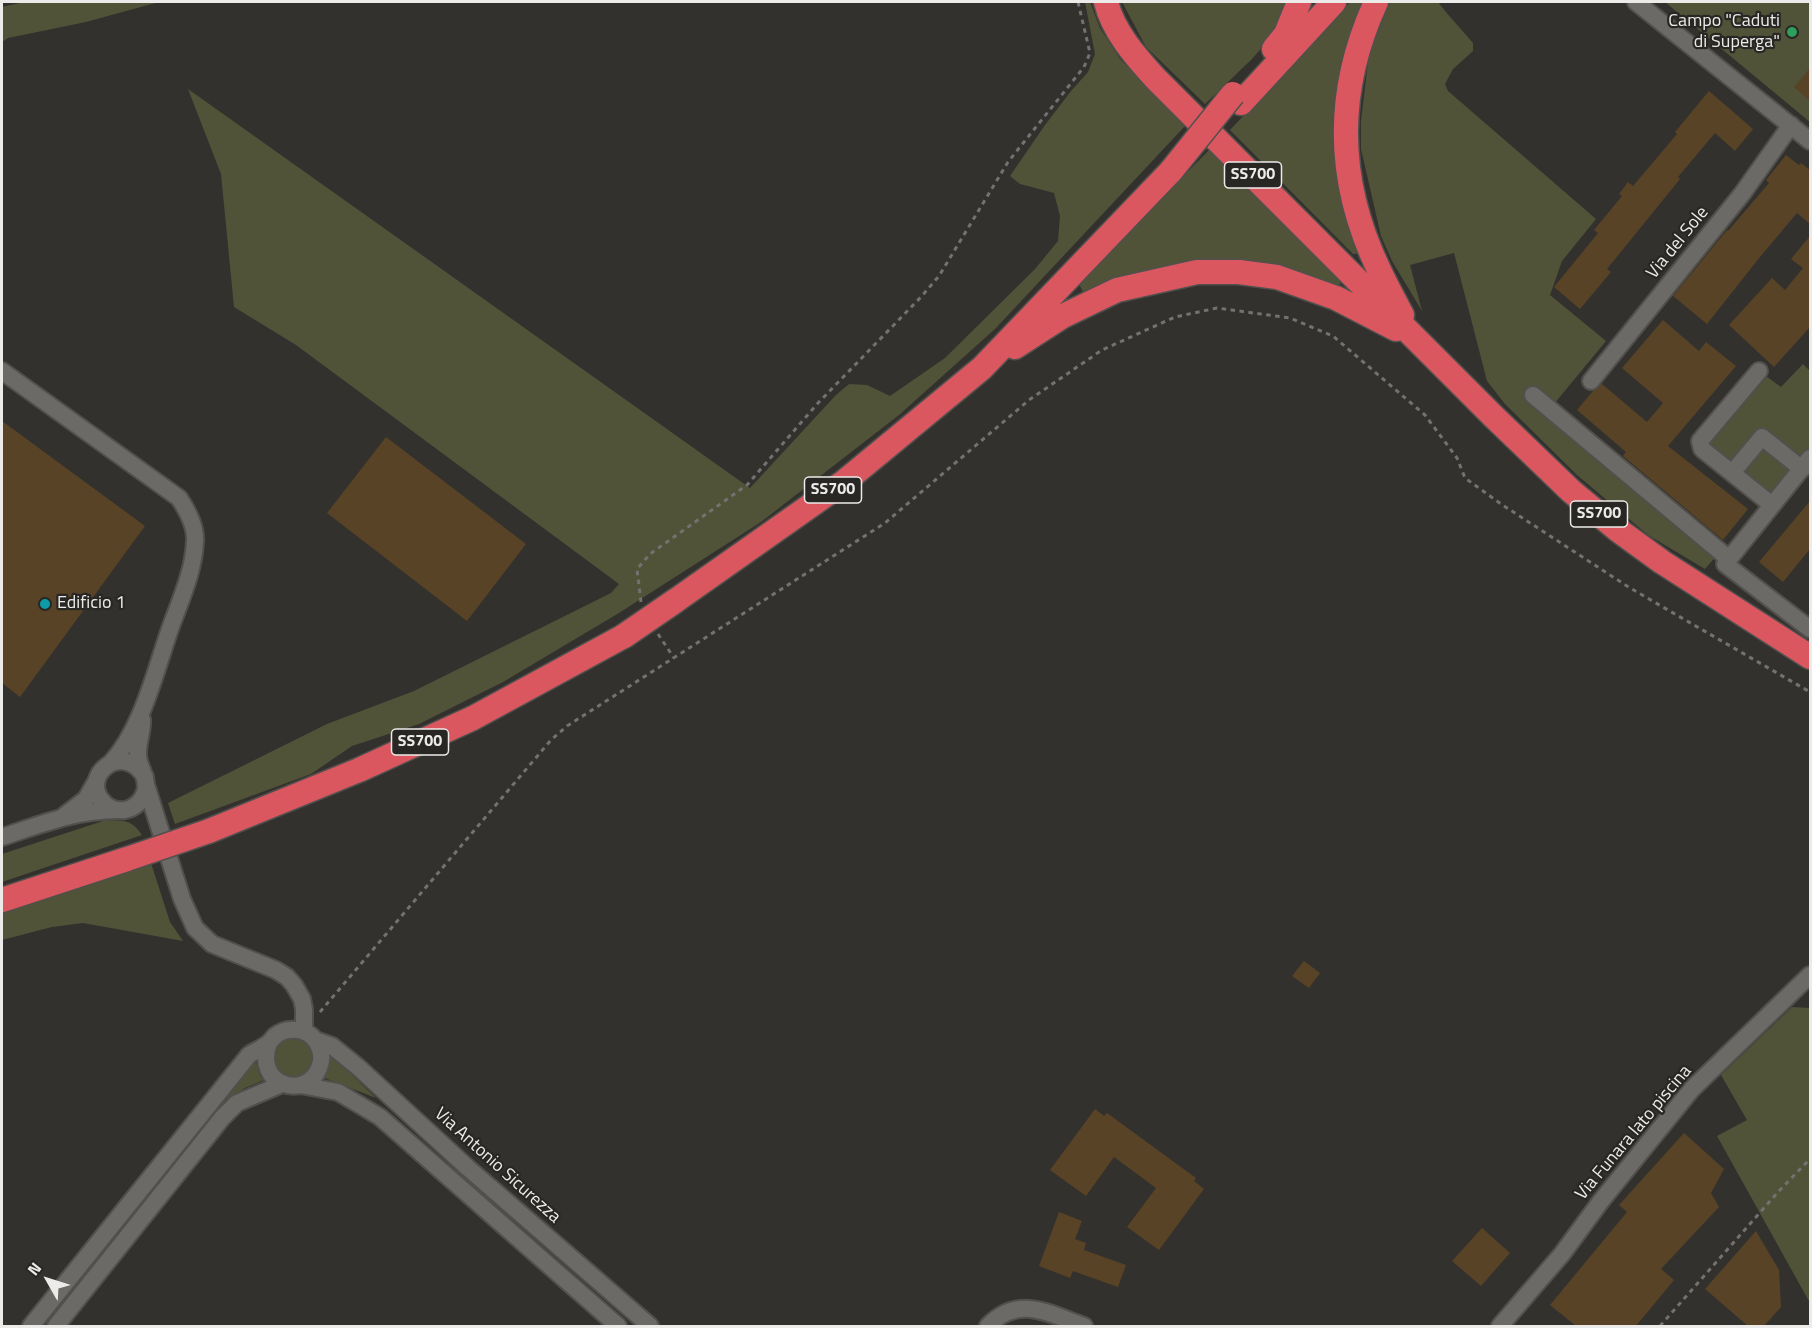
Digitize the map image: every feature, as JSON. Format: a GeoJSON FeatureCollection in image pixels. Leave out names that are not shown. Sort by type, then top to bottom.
{"type":"FeatureCollection","features":[{"type":"Feature","properties":{"kind":"highway","name":"SS700"},"geometry":{"type":"LineString","coordinates":[[1106,2],[1121,35],[1147,69],[1534,456],[1618,530],[1703,589],[1810,657]]}},
{"type":"Feature","properties":{"kind":"highway"},"geometry":{"type":"LineString","coordinates":[[1237,99],[1286,34],[1299,2]]}},
{"type":"Feature","properties":{"kind":"highway"},"geometry":{"type":"LineString","coordinates":[[1237,99],[1334,2]]}},
{"type":"Feature","properties":{"kind":"highway"},"geometry":{"type":"LineString","coordinates":[[1376,2],[1357,46],[1347,91],[1345,147],[1347,168],[1352,194],[1378,270],[1414,338]]}},
{"type":"Feature","properties":{"kind":"highway","name":"SS700"},"geometry":{"type":"LineString","coordinates":[[2,900],[209,831],[359,770],[473,718],[624,636],[844,482],[982,368],[1172,171],[1237,99]]}},
{"type":"Feature","properties":{"kind":"highway"},"geometry":{"type":"LineString","coordinates":[[982,368],[1063,316],[1117,290],[1197,273],[1239,272],[1277,277],[1336,298],[1414,338]]}},
{"type":"Feature","properties":{"kind":"street"},"geometry":{"type":"LineString","coordinates":[[1636,2],[1810,141]]}},
{"type":"Feature","properties":{"kind":"street","name":"Via del Sole"},"geometry":{"type":"LineString","coordinates":[[1591,381],[1742,194],[1791,125]]}},
{"type":"Feature","properties":{"kind":"street"},"geometry":{"type":"LineString","coordinates":[[2,371],[179,498],[187,510],[196,538],[188,577],[142,710],[121,752],[100,773],[86,799],[61,818]]}},
{"type":"Feature","properties":{"kind":"street"},"geometry":{"type":"LineString","coordinates":[[1759,371],[1700,441],[1702,449],[1772,505]]}},
{"type":"Feature","properties":{"kind":"street"},"geometry":{"type":"LineString","coordinates":[[1533,395],[1729,559]]}},
{"type":"Feature","properties":{"kind":"street"},"geometry":{"type":"LineString","coordinates":[[1732,473],[1762,436],[1806,464],[1725,564],[1810,629]]}},
{"type":"Feature","properties":{"kind":"street"},"geometry":{"type":"LineString","coordinates":[[142,710],[138,757],[182,899],[195,928],[212,944],[276,970],[294,985],[302,999],[310,1036],[321,1057],[316,1075],[300,1085]]}},
{"type":"Feature","properties":{"kind":"street"},"geometry":{"type":"LineString","coordinates":[[2,837],[61,818],[92,811],[122,810],[141,801],[145,781],[133,764],[125,761],[111,763]]}},
{"type":"Feature","properties":{"kind":"street"},"geometry":{"type":"LineString","coordinates":[[97,780],[98,795],[102,802],[109,807],[137,815],[160,834]]}},
{"type":"Feature","properties":{"kind":"street","name":"Via Funara lato piscina"},"geometry":{"type":"LineString","coordinates":[[1500,1326],[1562,1254],[1600,1201],[1692,1089],[1810,975]]}},
{"type":"Feature","properties":{"kind":"street"},"geometry":{"type":"LineString","coordinates":[[31,1326],[249,1055],[269,1043],[281,1032],[290,1029],[310,1036]]}},
{"type":"Feature","properties":{"kind":"street","name":"Via Antonio Sicurezza"},"geometry":{"type":"LineString","coordinates":[[310,1036],[332,1046],[358,1067],[468,1168],[650,1326]]}},
{"type":"Feature","properties":{"kind":"street"},"geometry":{"type":"LineString","coordinates":[[269,1043],[265,1062],[274,1078],[282,1084],[291,1086],[317,1086],[338,1092],[361,1103],[380,1117],[618,1326]]}},
{"type":"Feature","properties":{"kind":"street"},"geometry":{"type":"LineString","coordinates":[[56,1326],[222,1118],[237,1103],[282,1084]]}},
{"type":"Feature","properties":{"kind":"street"},"geometry":{"type":"LineString","coordinates":[[988,1326],[1008,1310],[1026,1308],[1036,1309],[1084,1326]]}},
{"type":"Feature","properties":{"kind":"path"},"geometry":{"type":"LineString","coordinates":[[640,601],[637,569],[650,554],[747,485],[818,403],[939,276],[1008,162],[1084,68],[1089,52],[1078,2]]}},
{"type":"Feature","properties":{"kind":"path"},"geometry":{"type":"LineString","coordinates":[[310,1036],[551,740],[567,726],[885,524],[1029,400],[1102,350],[1175,317],[1217,308],[1290,318],[1333,336],[1425,415],[1457,458],[1465,478],[1630,588],[1810,692]]}},
{"type":"Feature","properties":{"kind":"path"},"geometry":{"type":"LineString","coordinates":[[661,639],[674,658]]}},
{"type":"Feature","properties":{"kind":"path"},"geometry":{"type":"LineString","coordinates":[[1660,1326],[1810,1159]]}},
{"type":"Feature","properties":{"kind":"green space"},"geometry":{"type":"Polygon","coordinates":[[[24,2],[159,2],[86,22],[8,38],[2,42],[2,7],[24,2]]]}},
{"type":"Feature","properties":{"kind":"green space"},"geometry":{"type":"Polygon","coordinates":[[[1085,2],[1090,2],[1100,28],[1120,59],[1185,126],[995,329],[899,415],[761,522],[619,613],[503,682],[419,724],[352,746],[311,774],[175,824],[168,803],[327,724],[414,691],[611,593],[619,584],[296,345],[234,307],[221,174],[188,89],[750,488],[836,395],[849,384],[867,385],[890,396],[945,358],[1035,269],[1058,241],[1060,216],[1054,193],[1020,184],[1010,176],[1045,125],[1088,72],[1095,54],[1085,2]]]}},
{"type":"Feature","properties":{"kind":"green space"},"geometry":{"type":"Polygon","coordinates":[[[1122,2],[1289,2],[1271,37],[1252,59],[1205,104],[1146,47],[1122,2]]]}},
{"type":"Feature","properties":{"kind":"green space"},"geometry":{"type":"Polygon","coordinates":[[[1350,2],[1362,2],[1340,66],[1335,101],[1334,132],[1359,251],[1356,254],[1353,254],[1230,130],[1350,2]]]}},
{"type":"Feature","properties":{"kind":"green space"},"geometry":{"type":"Polygon","coordinates":[[[1390,2],[1438,2],[1473,43],[1473,51],[1453,69],[1445,84],[1448,91],[1596,219],[1562,261],[1550,295],[1606,341],[1554,404],[1724,547],[1705,569],[1648,535],[1577,475],[1505,404],[1487,381],[1454,253],[1410,265],[1422,311],[1392,261],[1381,236],[1361,149],[1361,121],[1369,54],[1390,2]]]}},
{"type":"Feature","properties":{"kind":"green space"},"geometry":{"type":"Polygon","coordinates":[[[1665,2],[1810,2],[1810,122],[1665,2]]]}},
{"type":"Feature","properties":{"kind":"green space"},"geometry":{"type":"Polygon","coordinates":[[[1210,149],[1340,277],[1341,283],[1337,287],[1236,262],[1180,263],[1132,274],[1083,292],[1080,286],[1081,281],[1210,149]]]}},
{"type":"Feature","properties":{"kind":"green space"},"geometry":{"type":"Polygon","coordinates":[[[1803,364],[1810,371],[1810,459],[1772,505],[1702,449],[1759,371],[1781,387],[1803,364]]]}},
{"type":"Feature","properties":{"kind":"green space"},"geometry":{"type":"Polygon","coordinates":[[[106,820],[131,823],[142,835],[2,882],[2,854],[106,820]]]}},
{"type":"Feature","properties":{"kind":"green space"},"geometry":{"type":"Polygon","coordinates":[[[151,863],[170,922],[183,941],[83,923],[52,927],[2,940],[2,911],[151,863]]]}},
{"type":"Feature","properties":{"kind":"green space"},"geometry":{"type":"Polygon","coordinates":[[[1792,1007],[1810,1008],[1810,1303],[1717,1136],[1747,1120],[1721,1075],[1792,1007]]]}},
{"type":"Feature","properties":{"kind":"green space"},"geometry":{"type":"Polygon","coordinates":[[[293,1039],[306,1045],[312,1058],[306,1071],[293,1077],[280,1071],[274,1058],[280,1045],[293,1039]]]}},
{"type":"Feature","properties":{"kind":"green space"},"geometry":{"type":"Polygon","coordinates":[[[327,1051],[376,1098],[322,1077],[327,1068],[327,1051]]]}},
{"type":"Feature","properties":{"kind":"green space"},"geometry":{"type":"Polygon","coordinates":[[[256,1062],[260,1076],[264,1080],[245,1088],[221,1103],[237,1081],[256,1062]]]}},
{"type":"Feature","properties":{"kind":"building"},"geometry":{"type":"Polygon","coordinates":[[[1810,68],[1810,101],[1794,87],[1810,68]]]}},
{"type":"Feature","properties":{"kind":"building"},"geometry":{"type":"Polygon","coordinates":[[[1709,91],[1753,129],[1735,151],[1715,133],[1607,269],[1611,272],[1580,309],[1554,287],[1598,233],[1594,230],[1622,196],[1619,194],[1628,182],[1633,186],[1677,134],[1675,132],[1709,91]]]}},
{"type":"Feature","properties":{"kind":"building"},"geometry":{"type":"Polygon","coordinates":[[[1786,155],[1810,170],[1810,224],[1797,213],[1707,324],[1673,296],[1769,183],[1766,180],[1786,155]]]}},
{"type":"Feature","properties":{"kind":"building"},"geometry":{"type":"Polygon","coordinates":[[[1810,236],[1810,327],[1774,367],[1729,325],[1772,278],[1785,290],[1803,268],[1791,259],[1810,236]]]}},
{"type":"Feature","properties":{"kind":"building"},"geometry":{"type":"Polygon","coordinates":[[[1663,320],[1699,351],[1706,342],[1736,366],[1668,446],[1748,509],[1723,540],[1623,456],[1626,452],[1577,410],[1602,384],[1647,422],[1663,403],[1622,368],[1663,320]]]}},
{"type":"Feature","properties":{"kind":"building","name":"Edificio 1"},"geometry":{"type":"Polygon","coordinates":[[[2,421],[145,526],[20,697],[2,683],[2,421]]]}},
{"type":"Feature","properties":{"kind":"building"},"geometry":{"type":"Polygon","coordinates":[[[386,437],[526,544],[467,621],[327,513],[386,437]]]}},
{"type":"Feature","properties":{"kind":"building"},"geometry":{"type":"Polygon","coordinates":[[[1810,501],[1810,549],[1783,582],[1759,562],[1810,501]]]}},
{"type":"Feature","properties":{"kind":"building"},"geometry":{"type":"Polygon","coordinates":[[[1304,961],[1320,973],[1309,988],[1292,976],[1304,961]]]}},
{"type":"Feature","properties":{"kind":"building"},"geometry":{"type":"Polygon","coordinates":[[[1095,1109],[1104,1116],[1107,1113],[1196,1178],[1194,1181],[1204,1189],[1159,1250],[1127,1227],[1156,1188],[1114,1157],[1086,1196],[1050,1170],[1095,1109]]]}},
{"type":"Feature","properties":{"kind":"building"},"geometry":{"type":"Polygon","coordinates":[[[1684,1133],[1724,1169],[1711,1193],[1719,1207],[1661,1269],[1674,1280],[1636,1326],[1576,1326],[1550,1305],[1627,1212],[1619,1205],[1684,1133]]]}},
{"type":"Feature","properties":{"kind":"building"},"geometry":{"type":"Polygon","coordinates":[[[1059,1212],[1082,1221],[1075,1239],[1086,1243],[1084,1250],[1126,1265],[1118,1287],[1073,1271],[1070,1278],[1039,1266],[1059,1212]]]}},
{"type":"Feature","properties":{"kind":"building"},"geometry":{"type":"Polygon","coordinates":[[[1482,1228],[1510,1253],[1481,1286],[1452,1261],[1482,1228]]]}},
{"type":"Feature","properties":{"kind":"building"},"geometry":{"type":"Polygon","coordinates":[[[1756,1231],[1779,1270],[1781,1307],[1764,1326],[1748,1326],[1705,1289],[1756,1231]]]}},
{"type":"Feature","properties":{"kind":"place","name":"Campo \"Caduti di Superga\""},"geometry":{"type":"Point","coordinates":[1792,32]}},
{"type":"Feature","properties":{"kind":"place","name":"Edificio 1"},"geometry":{"type":"Point","coordinates":[45,604]}}]}
